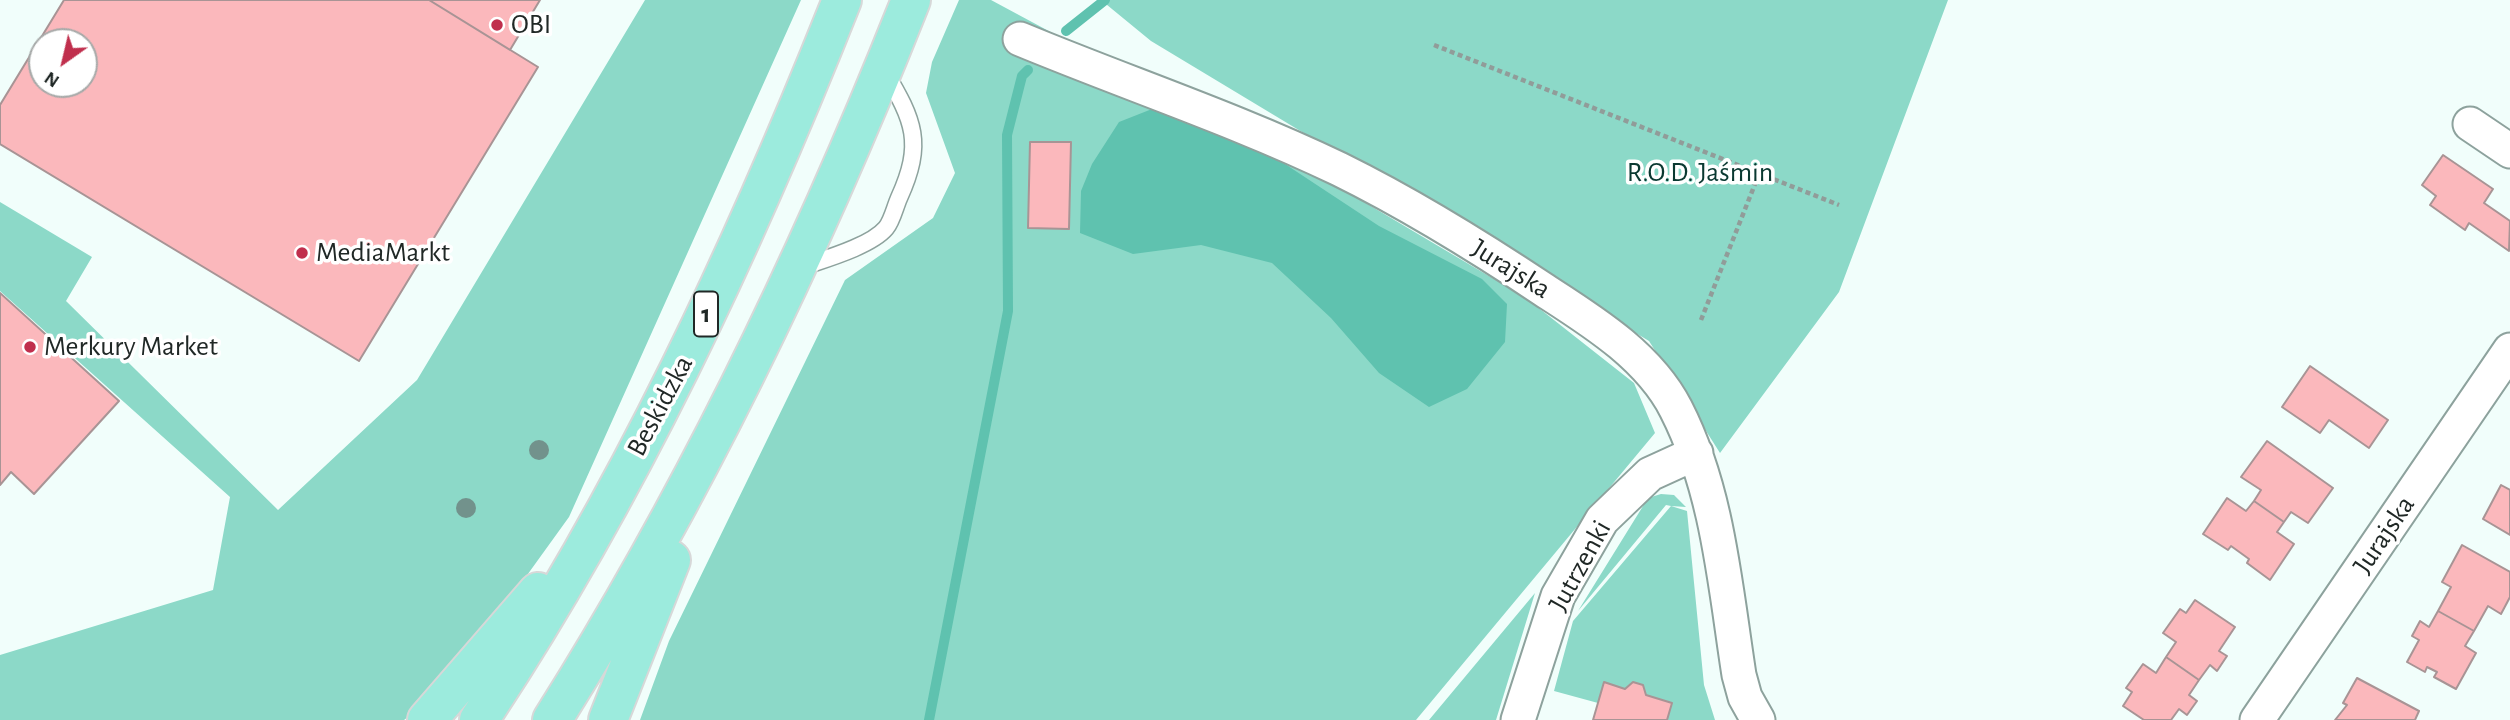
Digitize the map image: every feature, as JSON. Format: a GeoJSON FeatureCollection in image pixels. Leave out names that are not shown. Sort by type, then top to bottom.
{"type":"FeatureCollection","features":[{"type":"Feature","properties":{"kind":"main road","name":"Beskidzka"},"geometry":{"type":"LineString","coordinates":[[479,720],[591,533],[675,382],[808,87],[842,0]]}},
{"type":"Feature","properties":{"kind":"main road","name":"1"},"geometry":{"type":"LineString","coordinates":[[552,720],[639,577],[738,392],[797,269],[884,71],[911,0]]}},
{"type":"Feature","properties":{"kind":"main road"},"geometry":{"type":"LineString","coordinates":[[608,720],[738,392]]}},
{"type":"Feature","properties":{"kind":"main road"},"geometry":{"type":"LineString","coordinates":[[427,720],[496,638],[591,533]]}},
{"type":"Feature","properties":{"kind":"street","name":"Jurajska"},"geometry":{"type":"LineString","coordinates":[[1020,39],[1302,152],[1409,205],[1568,305],[1633,355],[1675,407],[1696,453],[1711,500],[1739,675],[1745,697],[1758,720]]}},
{"type":"Feature","properties":{"kind":"street"},"geometry":{"type":"LineString","coordinates":[[2470,124],[2510,151]]}},
{"type":"Feature","properties":{"kind":"street","name":"Jurajska"},"geometry":{"type":"LineString","coordinates":[[2257,720],[2510,350]]}},
{"type":"Feature","properties":{"kind":"street","name":"Jutrzenki"},"geometry":{"type":"LineString","coordinates":[[1518,720],[1558,596],[1602,520],[1650,474],[1696,453]]}},
{"type":"Feature","properties":{"kind":"lane"},"geometry":{"type":"LineString","coordinates":[[797,269],[838,254],[886,228],[910,174],[914,143],[909,113],[884,71]]}},
{"type":"Feature","properties":{"kind":"path"},"geometry":{"type":"LineString","coordinates":[[1434,45],[1839,205]]}},
{"type":"Feature","properties":{"kind":"path"},"geometry":{"type":"LineString","coordinates":[[1700,320],[1759,174]]}},
{"type":"Feature","properties":{"kind":"green space"},"geometry":{"type":"Polygon","coordinates":[[[645,0],[801,0],[569,517],[481,639],[424,705],[404,720],[0,720],[0,655],[213,590],[230,497],[0,291],[0,202],[92,257],[66,301],[278,510],[417,380],[645,0]]]}},
{"type":"Feature","properties":{"kind":"green space"},"geometry":{"type":"Polygon","coordinates":[[[959,0],[991,0],[1337,186],[1526,298],[1634,383],[1655,433],[1416,720],[640,720],[669,641],[845,280],[933,218],[955,173],[926,93],[932,62],[959,0]]]}},
{"type":"Feature","properties":{"kind":"green space","name":"R.O.D. Jaśmin"},"geometry":{"type":"Polygon","coordinates":[[[1101,0],[1948,0],[1839,292],[1720,453],[1649,341],[1151,41],[1101,0]]]}},
{"type":"Feature","properties":{"kind":"green space"},"geometry":{"type":"Polygon","coordinates":[[[1661,494],[1674,495],[1686,507],[1666,505],[1578,611],[1648,498],[1661,494]]]}},
{"type":"Feature","properties":{"kind":"green space"},"geometry":{"type":"Polygon","coordinates":[[[1671,506],[1687,511],[1704,685],[1715,720],[1667,720],[1672,703],[1646,695],[1643,685],[1633,682],[1625,689],[1604,683],[1598,703],[1554,691],[1573,621],[1671,506]]]}},
{"type":"Feature","properties":{"kind":"green space"},"geometry":{"type":"Polygon","coordinates":[[[1535,593],[1496,720],[1429,720],[1535,593]]]}},
{"type":"Feature","properties":{"kind":"shaded area"},"geometry":{"type":"Polygon","coordinates":[[[1152,109],[1191,121],[1285,164],[1379,226],[1482,279],[1507,304],[1505,342],[1467,389],[1429,407],[1379,373],[1331,318],[1272,263],[1201,245],[1133,254],[1080,233],[1081,191],[1092,164],[1119,122],[1152,109]]]}},
{"type":"Feature","properties":{"kind":"building","name":"MediaMarkt"},"geometry":{"type":"Polygon","coordinates":[[[64,0],[429,0],[538,67],[359,361],[0,144],[0,105],[28,59],[28,98],[98,98],[98,28],[47,28],[64,0]]]}},
{"type":"Feature","properties":{"kind":"building","name":"OBI"},"geometry":{"type":"Polygon","coordinates":[[[429,0],[540,0],[510,50],[429,0]]]}},
{"type":"Feature","properties":{"kind":"building"},"geometry":{"type":"Polygon","coordinates":[[[1030,142],[1071,142],[1069,229],[1028,228],[1030,142]]]}},
{"type":"Feature","properties":{"kind":"building"},"geometry":{"type":"Polygon","coordinates":[[[2443,155],[2493,189],[2484,203],[2510,221],[2509,251],[2469,223],[2465,230],[2430,205],[2436,196],[2422,185],[2443,155]]]}},
{"type":"Feature","properties":{"kind":"building","name":"Merkury Market"},"geometry":{"type":"Polygon","coordinates":[[[0,293],[119,401],[34,494],[11,472],[0,485],[0,293]]]}},
{"type":"Feature","properties":{"kind":"building"},"geometry":{"type":"Polygon","coordinates":[[[2310,366],[2388,420],[2369,448],[2329,420],[2320,433],[2282,407],[2310,366]]]}},
{"type":"Feature","properties":{"kind":"building"},"geometry":{"type":"Polygon","coordinates":[[[2267,441],[2333,488],[2308,523],[2291,512],[2284,522],[2254,501],[2261,490],[2241,477],[2267,441]]]}},
{"type":"Feature","properties":{"kind":"building"},"geometry":{"type":"Polygon","coordinates":[[[2501,485],[2510,490],[2510,535],[2483,519],[2501,485]]]}},
{"type":"Feature","properties":{"kind":"building"},"geometry":{"type":"Polygon","coordinates":[[[2227,498],[2246,511],[2254,501],[2284,522],[2277,532],[2294,544],[2270,580],[2247,563],[2249,559],[2231,546],[2228,550],[2203,534],[2227,498]]]}},
{"type":"Feature","properties":{"kind":"building"},"geometry":{"type":"Polygon","coordinates":[[[2462,545],[2510,572],[2510,597],[2501,614],[2488,606],[2474,631],[2438,611],[2451,587],[2442,582],[2462,545]]]}},
{"type":"Feature","properties":{"kind":"building"},"geometry":{"type":"Polygon","coordinates":[[[2195,600],[2235,627],[2219,651],[2227,656],[2217,671],[2210,665],[2199,680],[2166,657],[2176,642],[2163,633],[2180,609],[2186,613],[2195,600]]]}},
{"type":"Feature","properties":{"kind":"building"},"geometry":{"type":"Polygon","coordinates":[[[2438,611],[2474,631],[2465,646],[2476,653],[2456,689],[2434,677],[2437,672],[2427,667],[2425,672],[2407,662],[2419,640],[2412,636],[2420,621],[2429,627],[2438,611]]]}},
{"type":"Feature","properties":{"kind":"building"},"geometry":{"type":"Polygon","coordinates":[[[2166,657],[2199,680],[2189,695],[2197,701],[2187,715],[2179,709],[2171,720],[2144,720],[2123,706],[2132,692],[2126,688],[2143,664],[2156,673],[2166,657]]]}},
{"type":"Feature","properties":{"kind":"building"},"geometry":{"type":"Polygon","coordinates":[[[2357,678],[2419,711],[2415,720],[2335,720],[2347,705],[2343,703],[2357,678]]]}},
{"type":"Feature","properties":{"kind":"building"},"geometry":{"type":"Polygon","coordinates":[[[1604,682],[1625,689],[1633,682],[1643,685],[1646,695],[1672,703],[1667,720],[1593,720],[1604,682]]]}},
{"type":"Feature","properties":{"kind":"waterway"},"geometry":{"type":"LineString","coordinates":[[1066,31],[1105,0]]}},
{"type":"Feature","properties":{"kind":"waterway"},"geometry":{"type":"LineString","coordinates":[[929,720],[1008,311],[1007,135],[1022,76],[1028,70]]}},
{"type":"Feature","properties":{"kind":"place","name":"OBI"},"geometry":{"type":"Point","coordinates":[497,25]}},
{"type":"Feature","properties":{"kind":"place","name":"MediaMarkt"},"geometry":{"type":"Point","coordinates":[302,253]}},
{"type":"Feature","properties":{"kind":"place","name":"Merkury Market"},"geometry":{"type":"Point","coordinates":[30,347]}}]}
